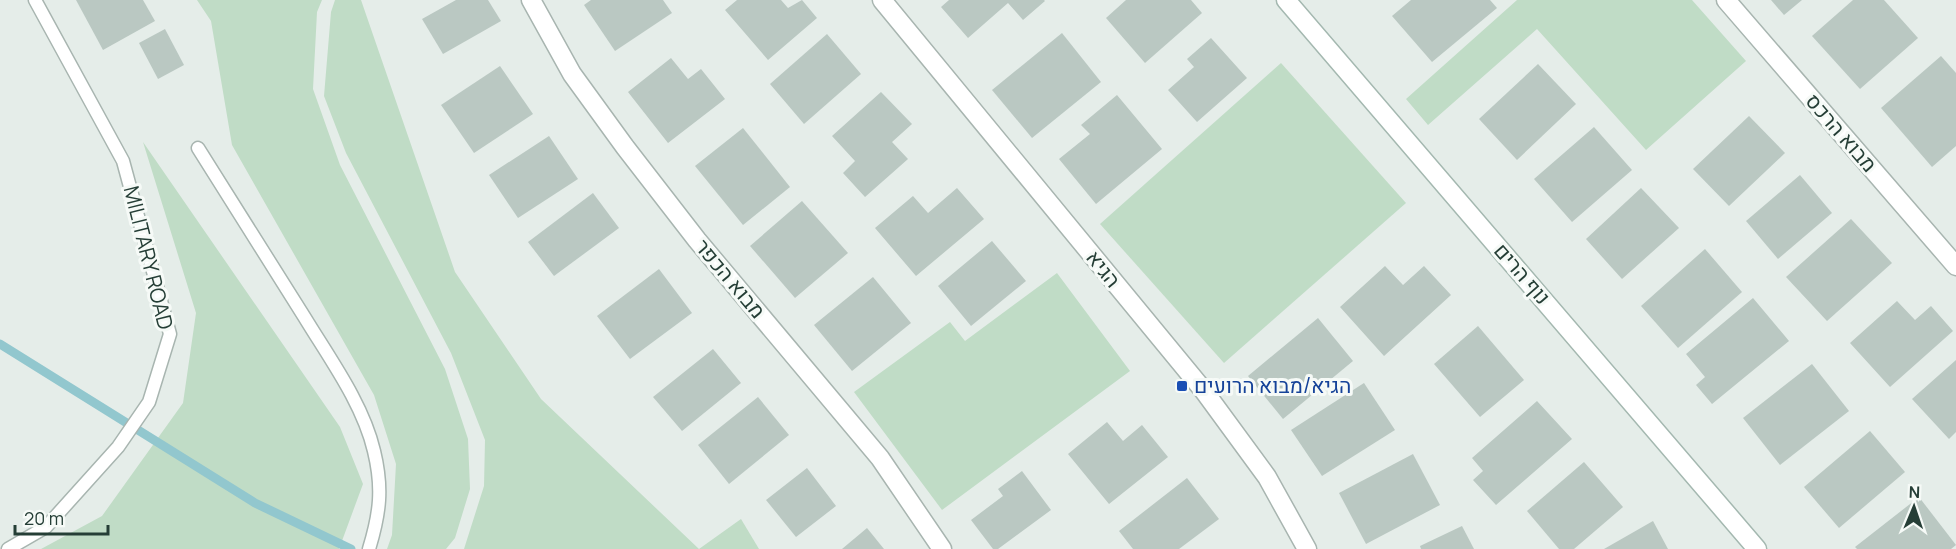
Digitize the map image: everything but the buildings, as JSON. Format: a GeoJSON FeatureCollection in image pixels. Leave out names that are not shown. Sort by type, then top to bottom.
{"type":"FeatureCollection","features":[{"type":"Feature","properties":{"kind":"street","name":"מבוא הכפר"},"geometry":{"type":"LineString","coordinates":[[531,0],[573,74],[625,147],[697,240],[880,458],[942,549]]}},
{"type":"Feature","properties":{"kind":"street","name":"הגיא"},"geometry":{"type":"LineString","coordinates":[[882,0],[1204,391],[1267,477],[1307,549]]}},
{"type":"Feature","properties":{"kind":"street","name":"נוף הרים"},"geometry":{"type":"LineString","coordinates":[[1286,0],[1757,549]]}},
{"type":"Feature","properties":{"kind":"street","name":"מבוא הרכס"},"geometry":{"type":"LineString","coordinates":[[1726,0],[1956,266]]}},
{"type":"Feature","properties":{"kind":"lane","name":"MILITARY ROAD"},"geometry":{"type":"LineString","coordinates":[[8,549],[46,527],[118,447],[149,402],[170,334],[123,161],[35,0]]}},
{"type":"Feature","properties":{"kind":"lane"},"geometry":{"type":"LineString","coordinates":[[198,148],[328,355],[357,407],[374,449],[380,485],[379,514],[369,549]]}},
{"type":"Feature","properties":{"kind":"green space"},"geometry":{"type":"Polygon","coordinates":[[[197,0],[322,0],[317,12],[313,89],[340,165],[445,369],[468,439],[470,489],[455,538],[446,549],[387,549],[392,535],[396,464],[374,395],[232,145],[211,21],[197,0]]]}},
{"type":"Feature","properties":{"kind":"green space"},"geometry":{"type":"Polygon","coordinates":[[[335,0],[361,0],[455,272],[541,399],[699,549],[464,549],[484,486],[485,440],[451,353],[346,153],[324,96],[331,12],[335,0]]]}},
{"type":"Feature","properties":{"kind":"green space"},"geometry":{"type":"Polygon","coordinates":[[[1517,0],[1692,0],[1746,61],[1646,150],[1537,29],[1428,125],[1406,99],[1517,0]]]}},
{"type":"Feature","properties":{"kind":"green space"},"geometry":{"type":"Polygon","coordinates":[[[1281,63],[1406,203],[1224,363],[1100,224],[1281,63]]]}},
{"type":"Feature","properties":{"kind":"green space"},"geometry":{"type":"Polygon","coordinates":[[[143,142],[340,427],[363,484],[339,549],[41,549],[102,516],[183,403],[196,313],[143,142]]]}},
{"type":"Feature","properties":{"kind":"green space"},"geometry":{"type":"Polygon","coordinates":[[[1057,273],[1130,371],[942,510],[854,392],[950,322],[965,341],[1057,273]]]}},
{"type":"Feature","properties":{"kind":"green space"},"geometry":{"type":"Polygon","coordinates":[[[741,519],[759,549],[699,549],[741,519]]]}},
{"type":"Feature","properties":{"kind":"waterway"},"geometry":{"type":"LineString","coordinates":[[0,344],[255,503],[351,549]]}},
{"type":"Feature","properties":{"kind":"place","name":"הגיא/מבוא הרועים"},"geometry":{"type":"Point","coordinates":[1182,386]}}]}
